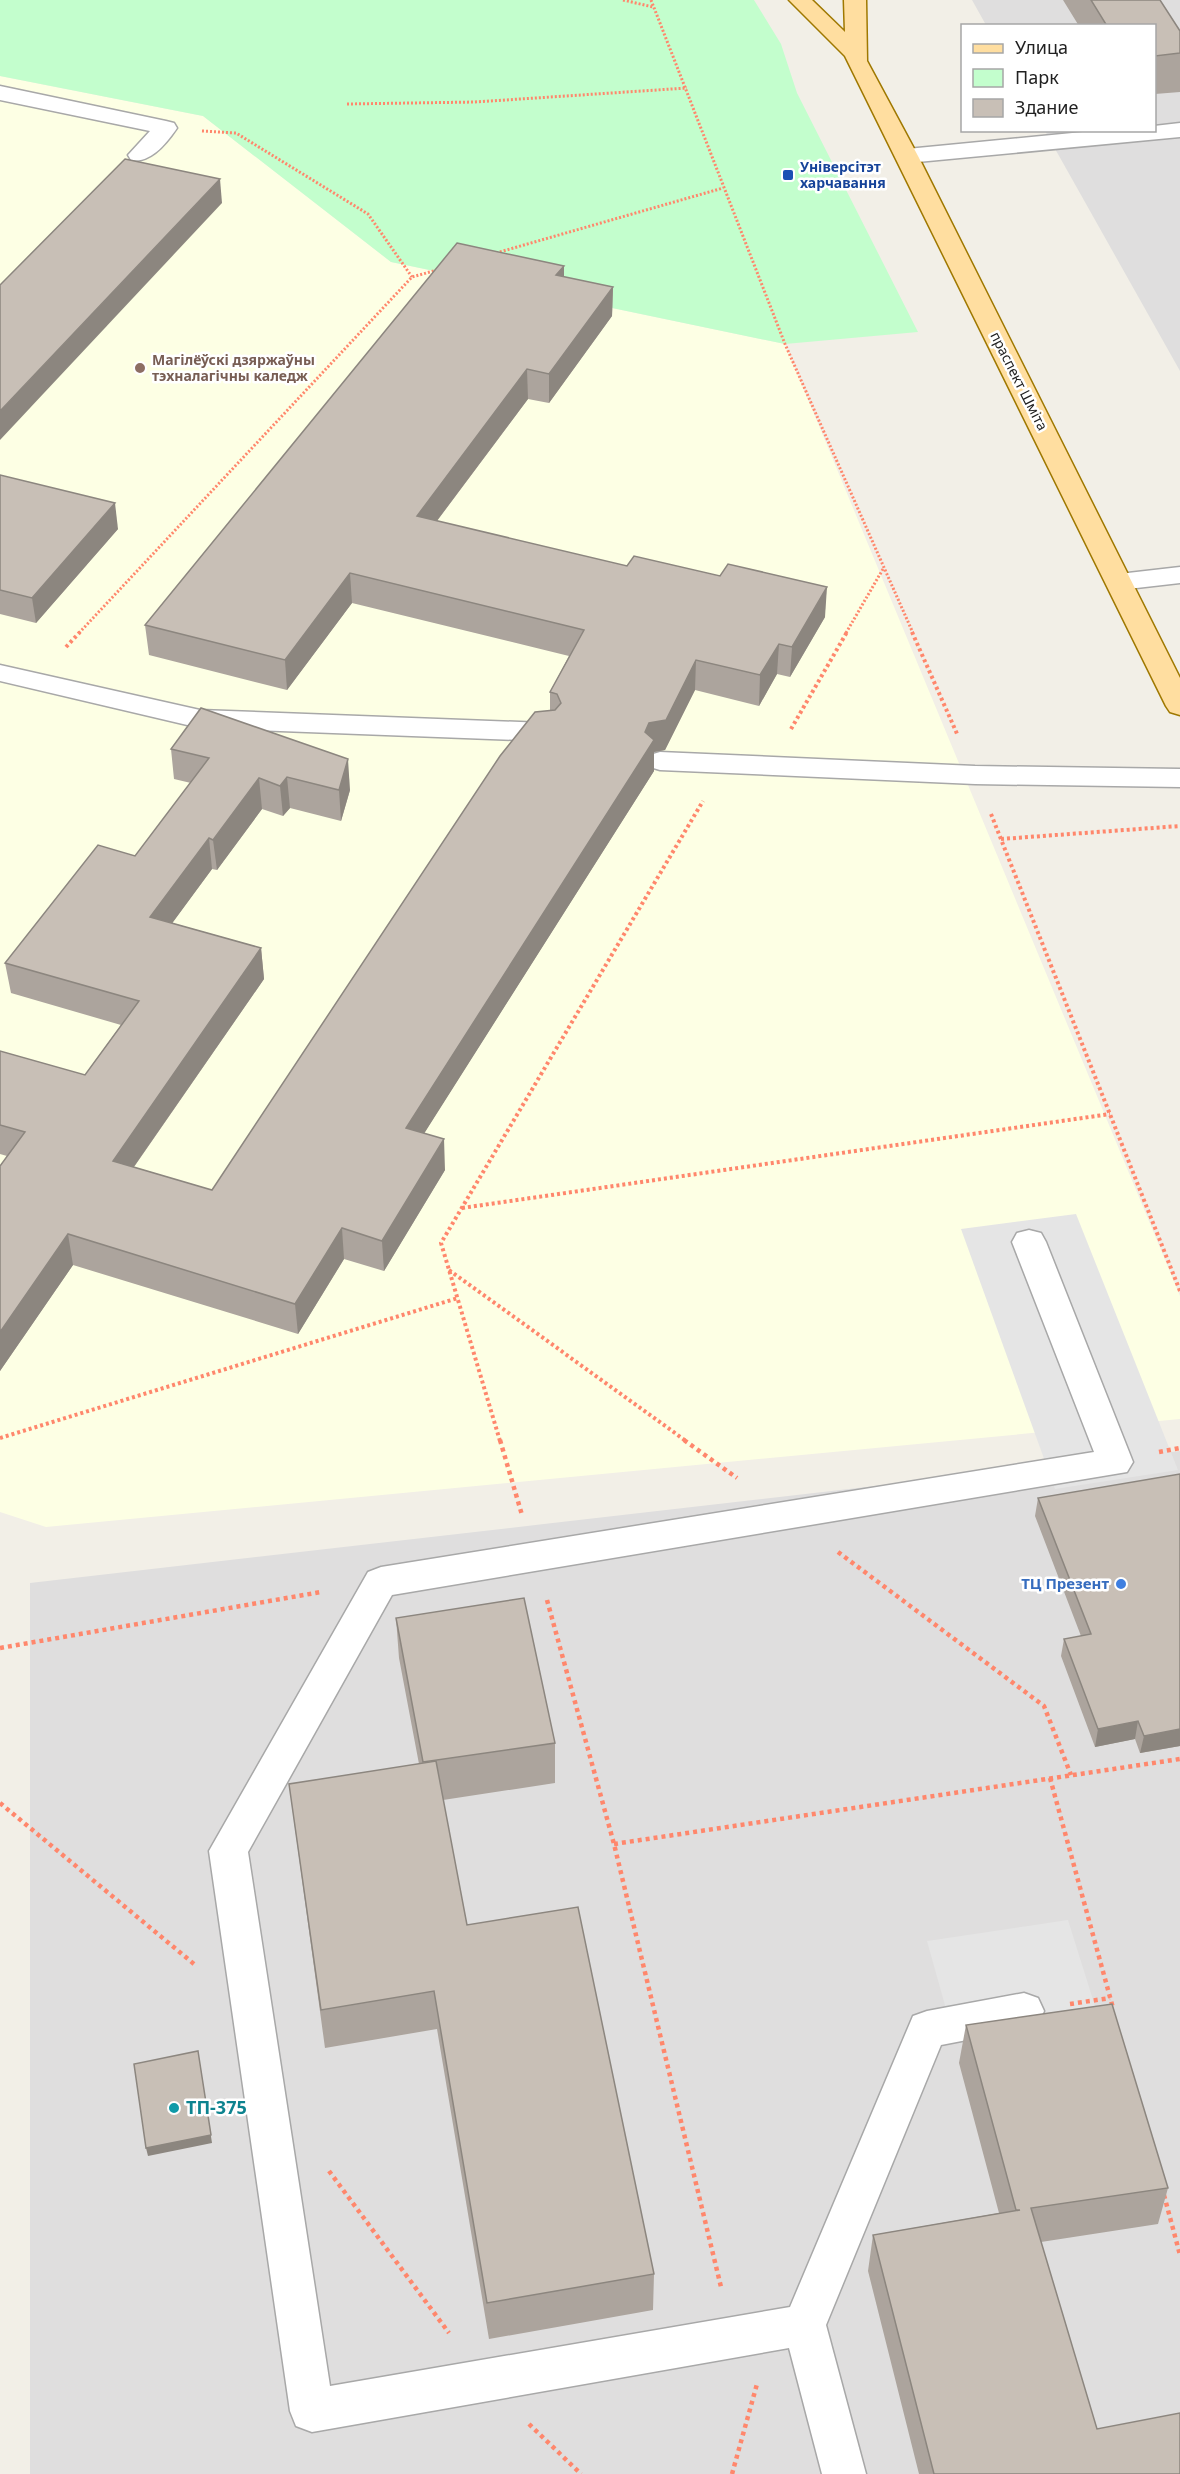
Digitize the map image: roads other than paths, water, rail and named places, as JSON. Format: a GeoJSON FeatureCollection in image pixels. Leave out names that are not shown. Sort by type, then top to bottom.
{"type":"FeatureCollection","features":[{"type":"Feature","properties":{"kind":"main road","name":"праспект Шміта"},"geometry":{"type":"LineString","coordinates":[[800,0],[858,57]]}},
{"type":"Feature","properties":{"kind":"main road","name":"праспект Шміта"},"geometry":{"type":"LineString","coordinates":[[855,0],[858,57],[856,61],[907,156],[1180,706]]}},
{"type":"Feature","properties":{"kind":"lane"},"geometry":{"type":"LineString","coordinates":[[0,93],[166,128],[139,155]]}},
{"type":"Feature","properties":{"kind":"lane"},"geometry":{"type":"LineString","coordinates":[[907,156],[1180,130]]}},
{"type":"Feature","properties":{"kind":"lane"},"geometry":{"type":"LineString","coordinates":[[1119,582],[1180,575]]}},
{"type":"Feature","properties":{"kind":"lane"},"geometry":{"type":"LineString","coordinates":[[0,673],[200,719],[545,732]]}},
{"type":"Feature","properties":{"kind":"lane"},"geometry":{"type":"LineString","coordinates":[[660,761],[975,775],[1180,778]]}},
{"type":"Feature","properties":{"kind":"lane"},"geometry":{"type":"LineString","coordinates":[[788,2328],[312,2411],[228,1851],[381,1582],[1115,1462],[1029,1242]]}},
{"type":"Feature","properties":{"kind":"lane"},"geometry":{"type":"LineString","coordinates":[[844,2474],[788,2328],[927,2029],[1024,2011]]}},
{"type":"Feature","properties":{"kind":"place","name":"Універсітэт харчавання"},"geometry":{"type":"Point","coordinates":[788,175]}},
{"type":"Feature","properties":{"kind":"place","name":"Магілёўскі дзяржаўны тэхналагічны каледж"},"geometry":{"type":"Point","coordinates":[140,368]}},
{"type":"Feature","properties":{"kind":"place","name":"ТЦ Презент"},"geometry":{"type":"Point","coordinates":[1121,1584]}},
{"type":"Feature","properties":{"kind":"place","name":"ТП-375"},"geometry":{"type":"Point","coordinates":[174,2108]}}]}
